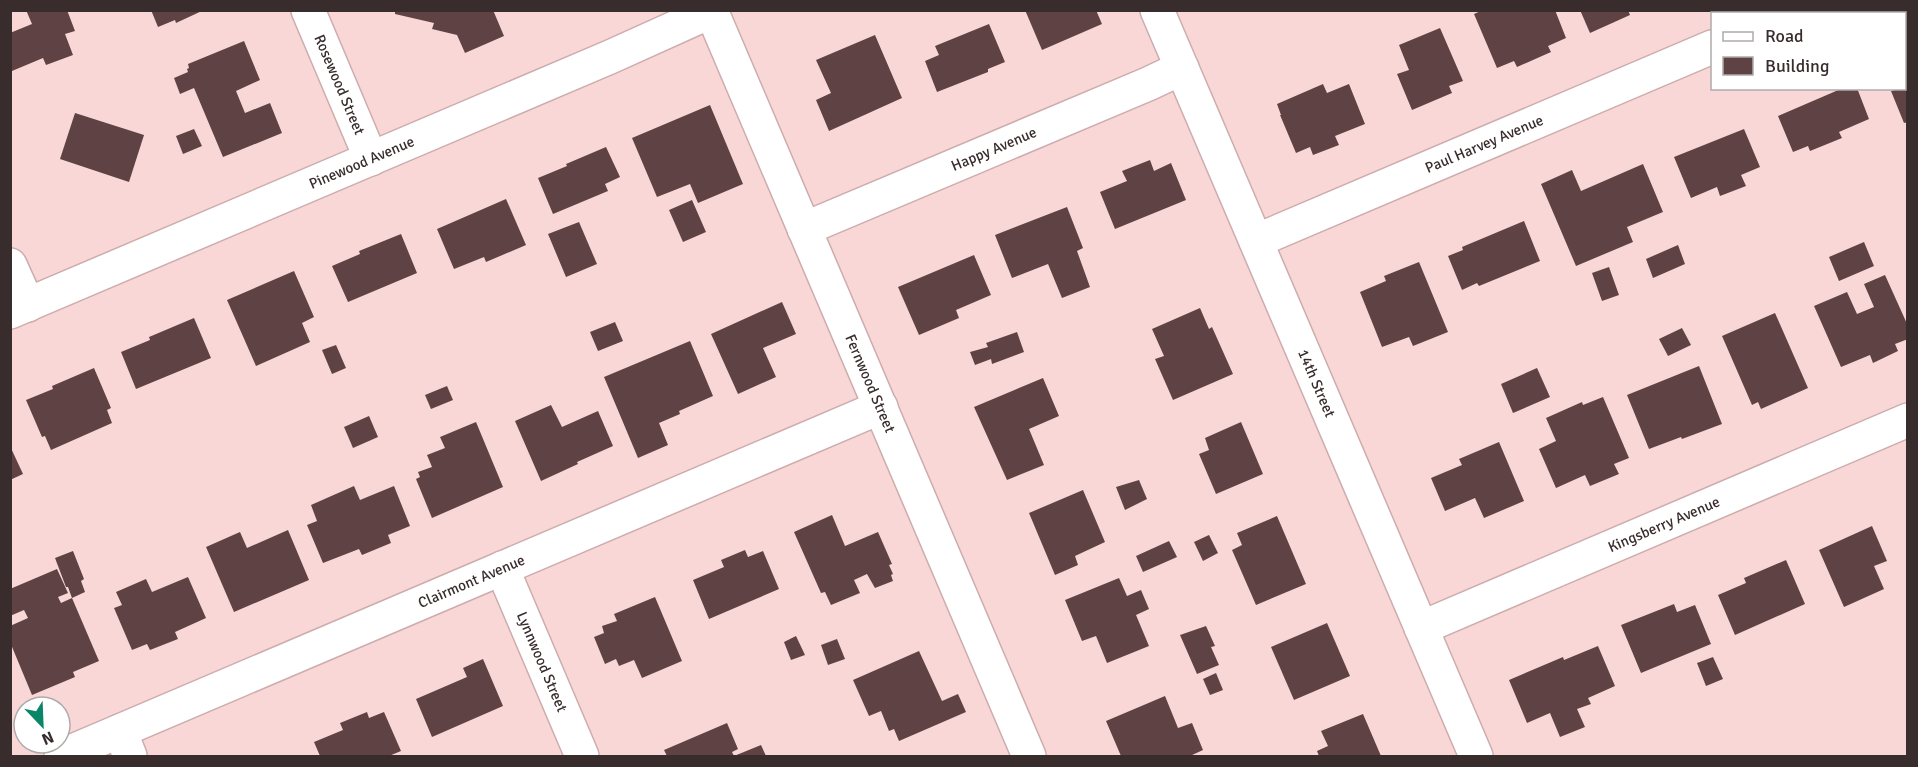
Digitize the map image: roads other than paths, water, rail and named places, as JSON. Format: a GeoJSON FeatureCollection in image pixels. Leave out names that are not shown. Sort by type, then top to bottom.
{"type":"FeatureCollection","features":[{"type":"Feature","properties":{"kind":"street","name":"Rosewood Street"},"geometry":{"type":"LineString","coordinates":[[308,10],[371,159]]}},
{"type":"Feature","properties":{"kind":"street","name":"14th Street"},"geometry":{"type":"LineString","coordinates":[[1157,10],[1476,756]]}},
{"type":"Feature","properties":{"kind":"street","name":"Pinewood Avenue"},"geometry":{"type":"LineString","coordinates":[[19,309],[610,57],[711,11]]}},
{"type":"Feature","properties":{"kind":"street","name":"Fernwood Street"},"geometry":{"type":"LineString","coordinates":[[711,11],[1029,756]]}},
{"type":"Feature","properties":{"kind":"street","name":"Paul Harvey Avenue"},"geometry":{"type":"LineString","coordinates":[[1256,241],[1711,48]]}},
{"type":"Feature","properties":{"kind":"street","name":"Happy Avenue"},"geometry":{"type":"LineString","coordinates":[[804,229],[1182,68]]}},
{"type":"Feature","properties":{"kind":"street"},"geometry":{"type":"LineString","coordinates":[[10,265],[19,309]]}},
{"type":"Feature","properties":{"kind":"street","name":"Clairmont Avenue"},"geometry":{"type":"LineString","coordinates":[[61,756],[125,744],[502,568],[880,407]]}},
{"type":"Feature","properties":{"kind":"street","name":"Kingsberry Avenue"},"geometry":{"type":"LineString","coordinates":[[1421,628],[1908,420]]}},
{"type":"Feature","properties":{"kind":"street","name":"Lynnwood Street"},"geometry":{"type":"LineString","coordinates":[[502,568],[582,756]]}}]}
